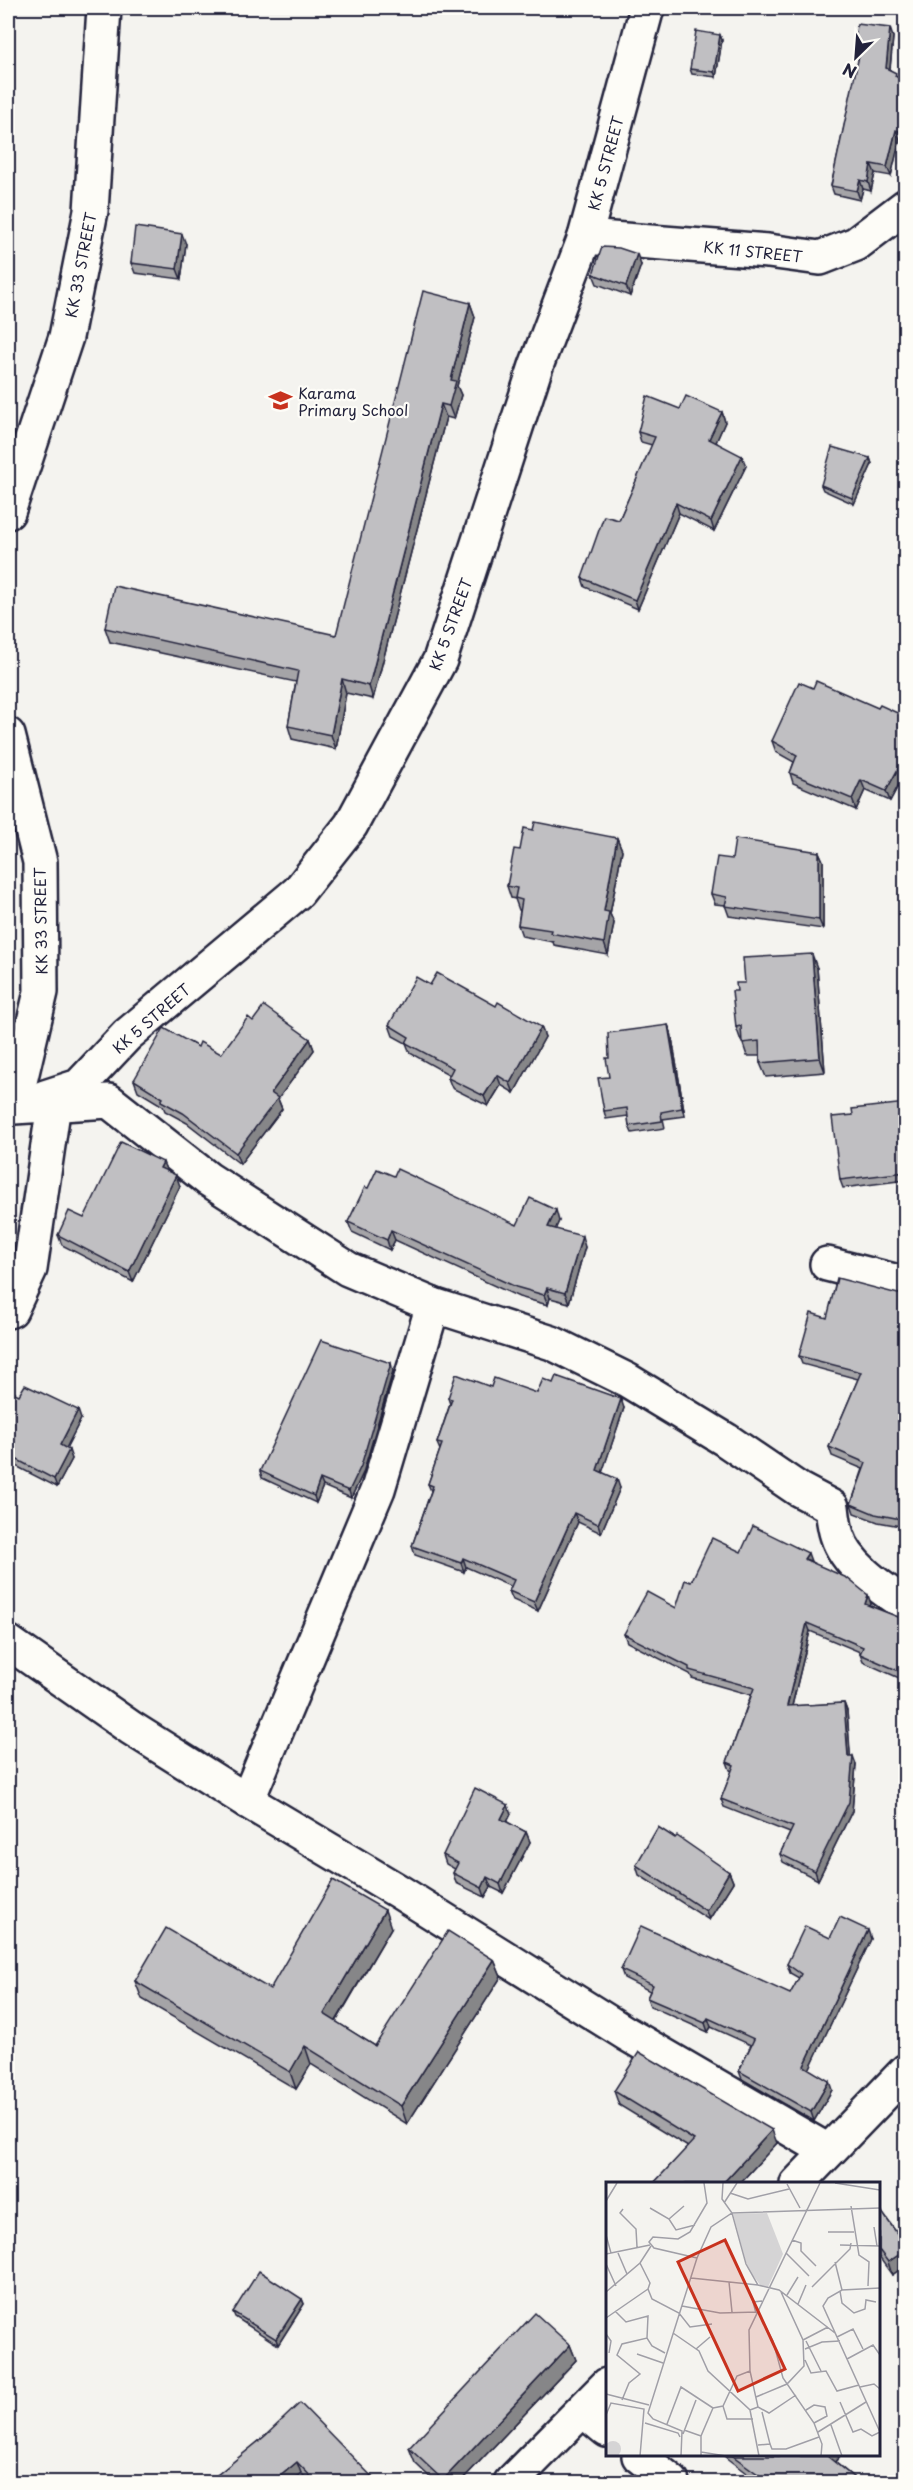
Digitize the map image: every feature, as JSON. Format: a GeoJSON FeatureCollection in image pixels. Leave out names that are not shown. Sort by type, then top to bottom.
{"type":"FeatureCollection","features":[{"type":"Feature","properties":{"kind":"street","name":"KK 33 STREET"},"geometry":{"type":"LineString","coordinates":[[8,512],[66,337],[91,211],[104,8]]}},
{"type":"Feature","properties":{"kind":"street","name":"KK 5 STREET"},"geometry":{"type":"LineString","coordinates":[[11,1112],[79,1086],[127,1035],[298,892],[351,825],[440,660],[536,366],[585,237],[647,8]]}},
{"type":"Feature","properties":{"kind":"street","name":"KK 11 STREET"},"geometry":{"type":"LineString","coordinates":[[585,237],[768,251],[820,258],[856,244],[906,206]]}},
{"type":"Feature","properties":{"kind":"street","name":"KK 33 STREET"},"geometry":{"type":"LineString","coordinates":[[8,735],[40,862],[41,992],[11,1112]]}},
{"type":"Feature","properties":{"kind":"street"},"geometry":{"type":"LineString","coordinates":[[11,1112],[54,1104],[108,1101],[208,1179],[348,1269],[433,1305],[552,1343],[627,1380],[726,1440],[798,1489],[832,1507],[837,1536],[852,1560],[880,1587],[906,1605]]}},
{"type":"Feature","properties":{"kind":"street"},"geometry":{"type":"LineString","coordinates":[[8,1311],[11,1310],[30,1269],[54,1104]]}},
{"type":"Feature","properties":{"kind":"street"},"geometry":{"type":"LineString","coordinates":[[828,1264],[906,1284]]}},
{"type":"Feature","properties":{"kind":"street"},"geometry":{"type":"LineString","coordinates":[[247,1801],[378,1489],[433,1305]]}},
{"type":"Feature","properties":{"kind":"street"},"geometry":{"type":"LineString","coordinates":[[8,1642],[130,1728],[247,1801],[398,1891],[627,2034],[828,2151]]}},
{"type":"Feature","properties":{"kind":"street"},"geometry":{"type":"LineString","coordinates":[[799,2182],[906,2071]]}},
{"type":"Feature","properties":{"kind":"street"},"geometry":{"type":"LineString","coordinates":[[511,2482],[595,2420],[606,2388]]}},
{"type":"Feature","properties":{"kind":"street"},"geometry":{"type":"LineString","coordinates":[[640,2457],[672,2482]]}},
{"type":"Feature","properties":{"kind":"building"},"geometry":{"type":"Polygon","coordinates":[[[857,24],[890,28],[886,68],[896,73],[895,76],[906,81],[906,134],[896,130],[887,167],[871,164],[868,182],[860,180],[857,191],[831,186],[860,51],[854,50],[857,24]]]}},
{"type":"Feature","properties":{"kind":"building"},"geometry":{"type":"Polygon","coordinates":[[[696,31],[720,35],[714,72],[690,69],[696,31]]]}},
{"type":"Feature","properties":{"kind":"building"},"geometry":{"type":"Polygon","coordinates":[[[135,227],[182,234],[177,269],[131,263],[135,227]]]}},
{"type":"Feature","properties":{"kind":"building"},"geometry":{"type":"Polygon","coordinates":[[[602,247],[619,248],[637,254],[626,286],[593,274],[602,247]]]}},
{"type":"Feature","properties":{"kind":"building"},"geometry":{"type":"Polygon","coordinates":[[[423,291],[470,303],[451,380],[456,381],[449,406],[441,404],[369,686],[342,679],[331,735],[288,726],[298,671],[105,628],[114,586],[336,635],[423,291]]]}},
{"type":"Feature","properties":{"kind":"building"},"geometry":{"type":"Polygon","coordinates":[[[647,396],[680,409],[686,396],[722,412],[709,439],[742,456],[711,521],[676,503],[635,600],[582,578],[604,516],[619,520],[655,437],[638,432],[647,396]]]}},
{"type":"Feature","properties":{"kind":"building"},"geometry":{"type":"Polygon","coordinates":[[[832,447],[870,458],[852,498],[821,485],[832,447]]]}},
{"type":"Feature","properties":{"kind":"building"},"geometry":{"type":"Polygon","coordinates":[[[816,681],[878,708],[880,705],[906,717],[904,724],[906,725],[906,754],[886,791],[861,780],[852,799],[790,773],[797,755],[772,741],[799,682],[813,688],[816,681]]]}},
{"type":"Feature","properties":{"kind":"building"},"geometry":{"type":"Polygon","coordinates":[[[535,822],[617,838],[604,911],[609,912],[604,943],[550,933],[551,930],[518,925],[522,900],[515,898],[517,888],[507,886],[514,849],[520,850],[524,828],[533,830],[535,822]]]}},
{"type":"Feature","properties":{"kind":"building"},"geometry":{"type":"Polygon","coordinates":[[[735,839],[819,852],[819,920],[725,906],[727,897],[711,894],[717,857],[732,859],[735,839]]]}},
{"type":"Feature","properties":{"kind":"building"},"geometry":{"type":"Polygon","coordinates":[[[812,954],[820,1058],[760,1063],[759,1041],[742,1043],[741,1026],[736,1027],[732,991],[737,991],[736,983],[745,983],[743,958],[812,954]]]}},
{"type":"Feature","properties":{"kind":"building"},"geometry":{"type":"Polygon","coordinates":[[[437,973],[496,1006],[498,1002],[541,1027],[510,1083],[497,1075],[484,1096],[448,1078],[453,1068],[406,1043],[409,1037],[389,1025],[416,977],[430,985],[437,973]]]}},
{"type":"Feature","properties":{"kind":"building"},"geometry":{"type":"Polygon","coordinates":[[[264,1006],[310,1039],[271,1093],[278,1098],[236,1153],[183,1113],[161,1101],[163,1098],[134,1080],[164,1028],[198,1047],[200,1042],[221,1054],[248,1017],[253,1021],[264,1006]]]}},
{"type":"Feature","properties":{"kind":"building"},"geometry":{"type":"Polygon","coordinates":[[[668,1025],[682,1108],[661,1112],[662,1121],[629,1126],[627,1108],[604,1111],[598,1078],[609,1077],[606,1058],[609,1058],[608,1033],[668,1025]]]}},
{"type":"Feature","properties":{"kind":"building"},"geometry":{"type":"Polygon","coordinates":[[[906,1103],[906,1172],[840,1180],[832,1117],[853,1115],[852,1109],[906,1103]]]}},
{"type":"Feature","properties":{"kind":"building"},"geometry":{"type":"Polygon","coordinates":[[[121,1142],[163,1162],[160,1168],[176,1175],[129,1272],[58,1235],[69,1211],[84,1218],[121,1142]]]}},
{"type":"Feature","properties":{"kind":"building"},"geometry":{"type":"Polygon","coordinates":[[[377,1169],[394,1176],[397,1169],[517,1225],[530,1198],[556,1210],[548,1227],[582,1236],[565,1293],[547,1288],[544,1295],[516,1287],[391,1230],[387,1240],[348,1222],[365,1187],[368,1188],[377,1169]]]}},
{"type":"Feature","properties":{"kind":"building"},"geometry":{"type":"Polygon","coordinates":[[[837,1278],[898,1294],[906,1293],[906,1520],[875,1514],[851,1504],[866,1463],[829,1447],[861,1372],[799,1356],[811,1313],[827,1318],[837,1278]]]}},
{"type":"Feature","properties":{"kind":"building"},"geometry":{"type":"Polygon","coordinates":[[[321,1340],[391,1363],[361,1466],[349,1491],[320,1479],[314,1496],[260,1471],[321,1340]]]}},
{"type":"Feature","properties":{"kind":"building"},"geometry":{"type":"Polygon","coordinates":[[[456,1374],[491,1387],[494,1378],[537,1393],[543,1379],[553,1383],[556,1376],[621,1399],[597,1470],[617,1479],[598,1524],[574,1513],[534,1602],[509,1591],[514,1580],[463,1558],[461,1563],[412,1546],[433,1486],[428,1484],[442,1444],[437,1443],[452,1399],[448,1398],[456,1374]]]}},
{"type":"Feature","properties":{"kind":"building"},"geometry":{"type":"Polygon","coordinates":[[[25,1385],[78,1410],[60,1445],[69,1450],[54,1479],[8,1455],[8,1397],[11,1391],[19,1395],[25,1385]]]}},
{"type":"Feature","properties":{"kind":"building"},"geometry":{"type":"Polygon","coordinates":[[[753,1526],[808,1553],[804,1559],[847,1578],[868,1595],[865,1604],[906,1620],[906,1674],[860,1654],[863,1647],[807,1623],[787,1706],[844,1703],[848,1756],[853,1756],[849,1802],[815,1871],[780,1854],[793,1827],[721,1799],[734,1765],[727,1762],[754,1688],[689,1670],[689,1667],[624,1634],[647,1592],[676,1608],[685,1580],[691,1582],[712,1538],[741,1552],[753,1526]]]}},
{"type":"Feature","properties":{"kind":"building"},"geometry":{"type":"Polygon","coordinates":[[[475,1788],[508,1805],[501,1819],[526,1832],[500,1884],[487,1877],[482,1888],[453,1873],[458,1863],[443,1855],[475,1788]]]}},
{"type":"Feature","properties":{"kind":"building"},"geometry":{"type":"Polygon","coordinates":[[[658,1827],[675,1838],[677,1836],[729,1872],[706,1911],[636,1865],[658,1827]]]}},
{"type":"Feature","properties":{"kind":"building"},"geometry":{"type":"Polygon","coordinates":[[[333,1880],[385,1910],[324,2014],[375,2046],[448,1931],[494,1960],[401,2106],[305,2046],[290,2072],[135,1981],[166,1928],[270,1989],[333,1880]]]}},
{"type":"Feature","properties":{"kind":"building"},"geometry":{"type":"Polygon","coordinates":[[[840,1917],[868,1930],[804,2066],[829,2081],[811,2112],[739,2071],[754,2039],[708,2018],[705,2023],[647,1998],[653,1985],[621,1970],[641,1926],[790,1994],[801,1974],[787,1964],[805,1926],[830,1938],[840,1917]]]}},
{"type":"Feature","properties":{"kind":"building"},"geometry":{"type":"Polygon","coordinates":[[[639,2052],[772,2130],[724,2182],[655,2182],[694,2140],[614,2091],[639,2052]]]}},
{"type":"Feature","properties":{"kind":"building"},"geometry":{"type":"Polygon","coordinates":[[[880,2209],[906,2246],[906,2250],[888,2262],[880,2251],[880,2209]]]}},
{"type":"Feature","properties":{"kind":"building"},"geometry":{"type":"Polygon","coordinates":[[[259,2271],[302,2299],[276,2339],[233,2312],[259,2271]]]}},
{"type":"Feature","properties":{"kind":"building"},"geometry":{"type":"Polygon","coordinates":[[[535,2313],[570,2345],[443,2480],[409,2448],[535,2313]]]}},
{"type":"Feature","properties":{"kind":"building"},"geometry":{"type":"Polygon","coordinates":[[[300,2403],[377,2482],[316,2482],[297,2462],[273,2482],[222,2482],[216,2476],[265,2436],[300,2403]]]}},
{"type":"Feature","properties":{"kind":"building"},"geometry":{"type":"Polygon","coordinates":[[[734,2457],[828,2457],[859,2482],[784,2482],[780,2480],[769,2482],[734,2457]]]}},
{"type":"Feature","properties":{"kind":"building"},"geometry":{"type":"Polygon","coordinates":[[[593,2477],[599,2482],[588,2482],[593,2477]]]}},
{"type":"Feature","properties":{"kind":"place","name":"Karama Primary School"},"geometry":{"type":"Point","coordinates":[280,401]}}]}
